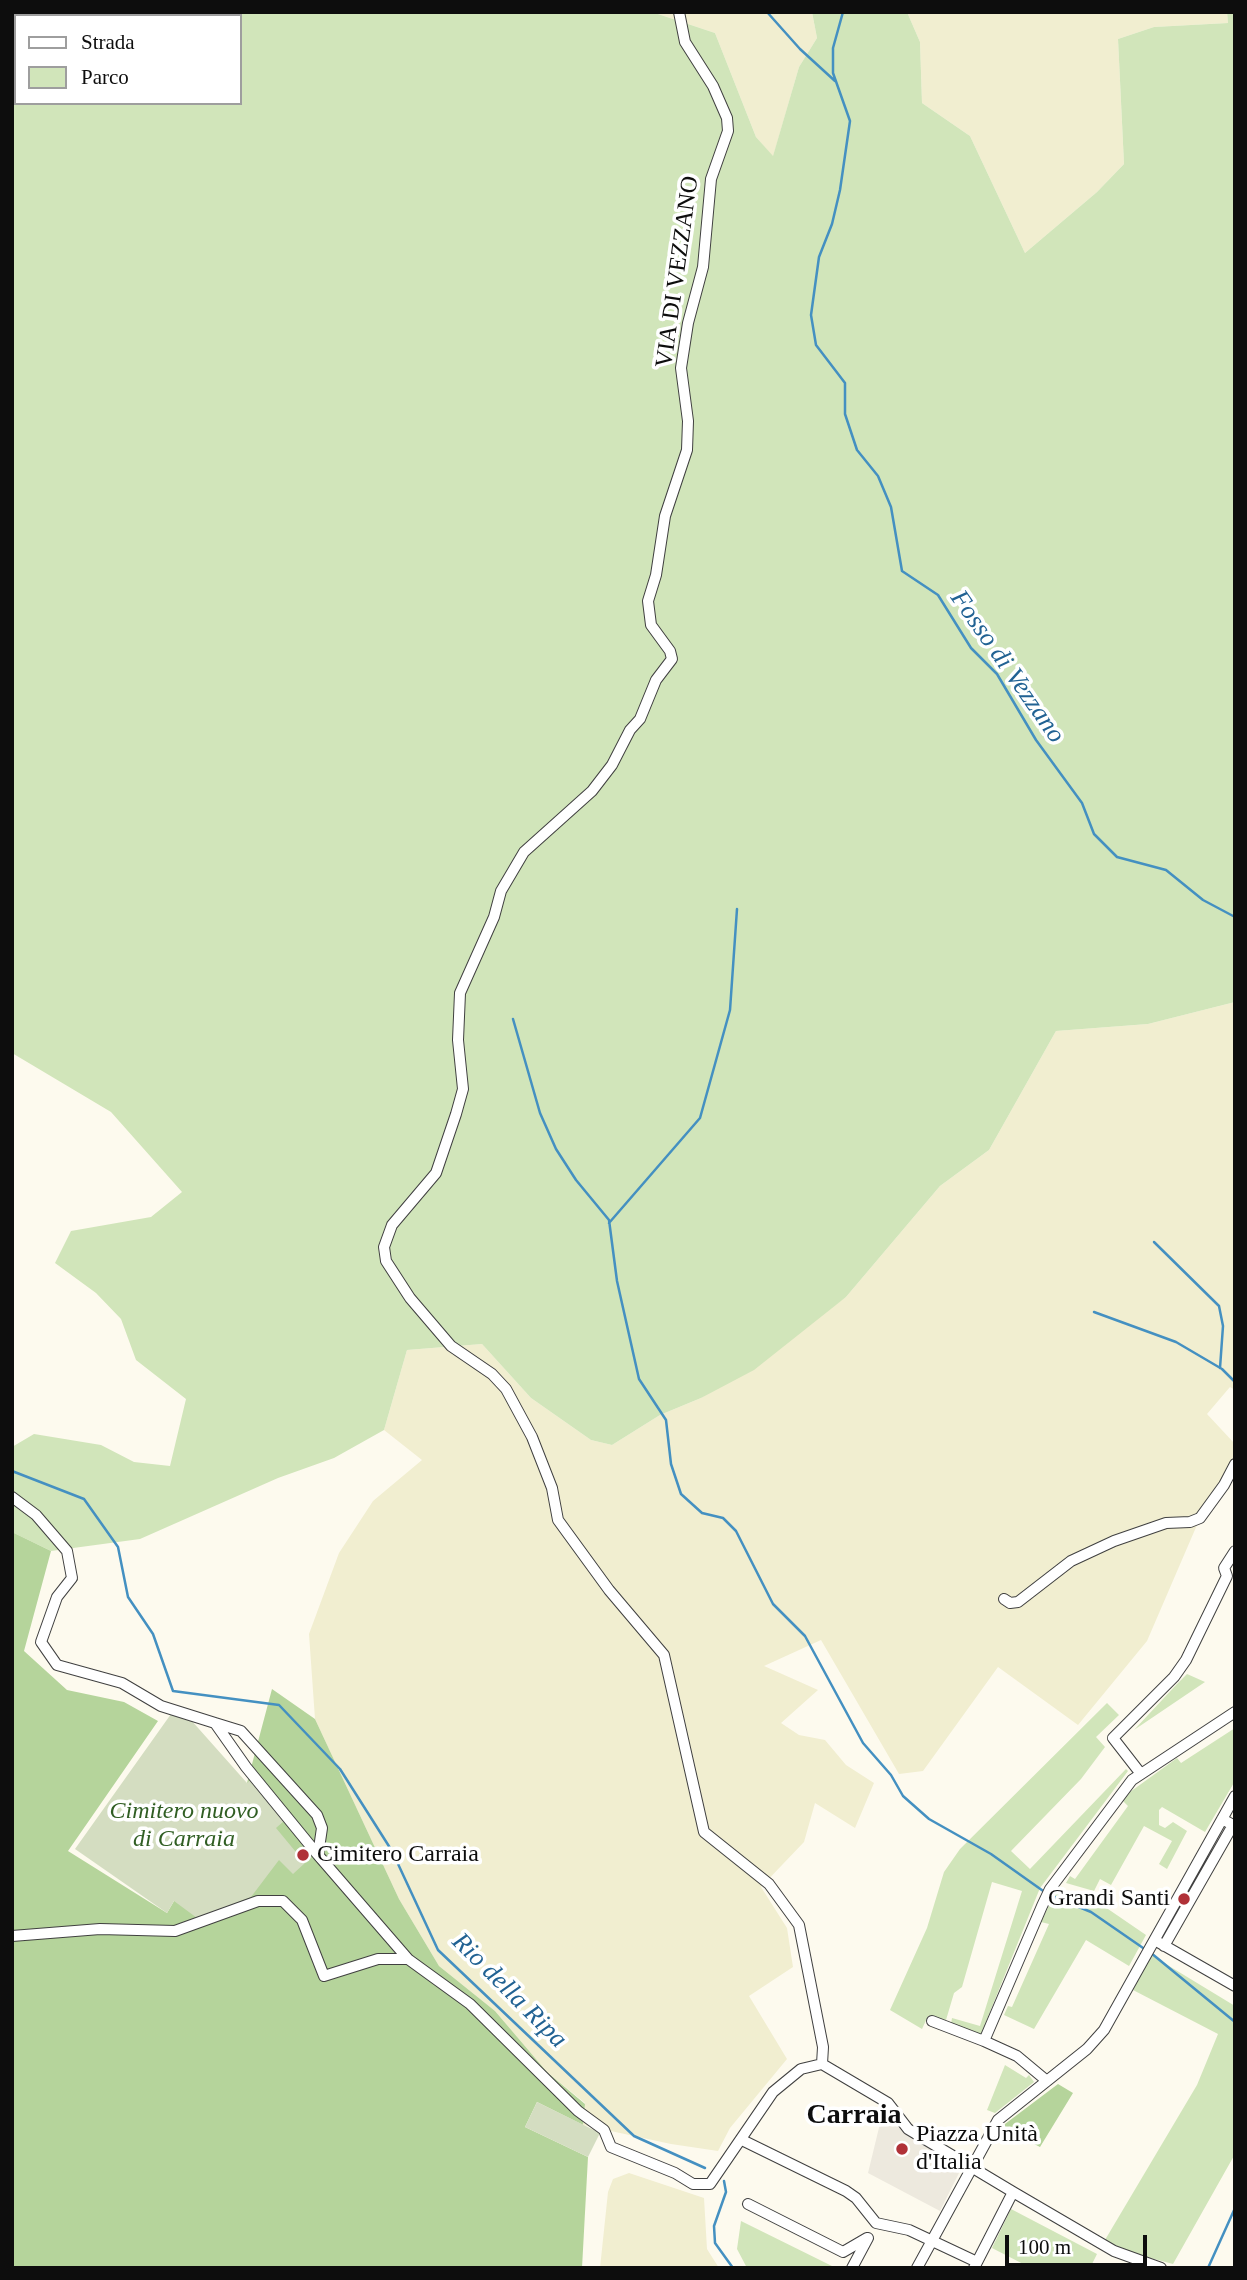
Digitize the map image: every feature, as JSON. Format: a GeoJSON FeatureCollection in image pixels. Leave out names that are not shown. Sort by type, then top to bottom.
{"type":"FeatureCollection","features":[{"type":"Feature","properties":{"kind":"street","name":"VIA DI VEZZANO"},"geometry":{"type":"LineString","coordinates":[[679,12],[685,42],[713,86],[727,118],[728,131],[710,179],[703,267],[688,323],[681,369],[688,421],[687,450],[663,525],[656,575],[648,601],[650,625],[670,651],[672,659],[656,680],[640,719],[630,730],[612,765],[592,791],[524,852],[501,891],[494,917],[460,993],[458,1040],[463,1089],[456,1114],[436,1173],[392,1224],[384,1247],[387,1261],[410,1298],[443,1336],[470,1361],[492,1374],[506,1389],[532,1437],[552,1488],[558,1520],[609,1590],[664,1655],[704,1832],[769,1884],[799,1925],[823,2047],[822,2064]]}},
{"type":"Feature","properties":{"kind":"street"},"geometry":{"type":"LineString","coordinates":[[1004,1599],[1010,1603],[1018,1602],[1071,1561],[1114,1541],[1166,1523],[1190,1522],[1200,1518],[1224,1485],[1235,1464]]}},
{"type":"Feature","properties":{"kind":"street"},"geometry":{"type":"LineString","coordinates":[[12,1497],[36,1515],[67,1551],[72,1578],[57,1597],[41,1642],[57,1665],[122,1683],[161,1706],[241,1731],[317,1815],[322,1828],[318,1855]]}},
{"type":"Feature","properties":{"kind":"street"},"geometry":{"type":"LineString","coordinates":[[1141,1774],[1113,1738],[1180,1668],[1231,1578],[1224,1568],[1235,1550]]}},
{"type":"Feature","properties":{"kind":"street"},"geometry":{"type":"LineString","coordinates":[[984,2041],[1050,1889],[1132,1780],[1235,1713]]}},
{"type":"Feature","properties":{"kind":"street"},"geometry":{"type":"LineString","coordinates":[[215,1723],[272,1799],[408,1959],[470,2004],[579,2111],[604,2130],[611,2147],[701,2186],[714,2180],[773,2092],[801,2069],[822,2064],[888,2103],[908,2129],[971,2167],[1114,2251],[1161,2268]]}},
{"type":"Feature","properties":{"kind":"street"},"geometry":{"type":"LineString","coordinates":[[272,1799],[289,1784]]}},
{"type":"Feature","properties":{"kind":"street"},"geometry":{"type":"LineString","coordinates":[[917,2268],[998,2119],[1096,2040],[1235,1796]]}},
{"type":"Feature","properties":{"kind":"street"},"geometry":{"type":"LineString","coordinates":[[1164,1946],[1233,1825],[1222,1819]]}},
{"type":"Feature","properties":{"kind":"street"},"geometry":{"type":"LineString","coordinates":[[12,1936],[100,1929],[175,1931],[258,1901],[283,1901],[302,1920],[324,1976],[379,1959],[408,1959]]}},
{"type":"Feature","properties":{"kind":"street"},"geometry":{"type":"LineString","coordinates":[[1151,1943],[1164,1946],[1235,1986]]}},
{"type":"Feature","properties":{"kind":"street"},"geometry":{"type":"LineString","coordinates":[[932,2021],[1017,2056],[1047,2081]]}},
{"type":"Feature","properties":{"kind":"street"},"geometry":{"type":"LineString","coordinates":[[742,2140],[846,2191],[864,2206],[876,2223],[901,2227],[932,2239],[975,2265],[1013,2192]]}},
{"type":"Feature","properties":{"kind":"street"},"geometry":{"type":"LineString","coordinates":[[748,2204],[843,2252],[852,2267]]}},
{"type":"Feature","properties":{"kind":"street"},"geometry":{"type":"LineString","coordinates":[[852,2267],[876,2223]]}},
{"type":"Feature","properties":{"kind":"street"},"geometry":{"type":"LineString","coordinates":[[843,2252],[867,2238]]}},
{"type":"Feature","properties":{"kind":"shaded area"},"geometry":{"type":"Polygon","coordinates":[[[652,12],[812,12],[817,38],[799,67],[773,157],[756,137],[715,33],[652,12]]]}},
{"type":"Feature","properties":{"kind":"shaded area"},"geometry":{"type":"Polygon","coordinates":[[[907,12],[1227,12],[1228,23],[1154,27],[1118,39],[1124,164],[1097,192],[1025,253],[970,136],[922,103],[920,42],[907,12]]]}},
{"type":"Feature","properties":{"kind":"shaded area"},"geometry":{"type":"Polygon","coordinates":[[[1235,1002],[1235,1390],[1230,1387],[1207,1414],[1235,1444],[1235,1455],[1200,1518],[1147,1641],[1078,1725],[998,1667],[923,1771],[899,1774],[821,1640],[764,1666],[818,1690],[781,1723],[799,1735],[825,1740],[846,1765],[874,1783],[855,1828],[815,1803],[804,1842],[761,1887],[787,1928],[793,1967],[749,1996],[787,2059],[730,2128],[718,2151],[583,2125],[585,2103],[547,2072],[495,2011],[439,1966],[399,1899],[315,1719],[309,1634],[339,1553],[373,1501],[422,1460],[384,1430],[407,1350],[482,1344],[531,1398],[591,1440],[612,1445],[660,1415],[701,1398],[846,1297],[940,1186],[989,1150],[1056,1031],[1148,1024],[1235,1002]]]}},
{"type":"Feature","properties":{"kind":"shaded area","name":"Piazza Unità d'Italia"},"geometry":{"type":"Polygon","coordinates":[[[884,2107],[902,2131],[959,2168],[940,2211],[868,2173],[884,2107]]]}},
{"type":"Feature","properties":{"kind":"shaded area"},"geometry":{"type":"Polygon","coordinates":[[[629,2173],[704,2198],[707,2249],[719,2268],[600,2268],[608,2192],[613,2179],[629,2173]]]}},
{"type":"Feature","properties":{"kind":"green space"},"geometry":{"type":"Polygon","coordinates":[[[12,12],[652,12],[715,33],[756,137],[773,156],[799,67],[817,38],[812,12],[907,12],[920,42],[922,103],[970,136],[1025,253],[1097,192],[1124,164],[1118,39],[1154,27],[1228,23],[1227,12],[1235,12],[1235,1002],[1148,1024],[1056,1031],[989,1150],[940,1186],[846,1297],[754,1370],[701,1398],[660,1415],[612,1445],[591,1440],[531,1398],[482,1344],[407,1350],[384,1430],[334,1458],[278,1478],[140,1539],[51,1551],[12,1532],[12,1447],[34,1434],[101,1445],[134,1462],[170,1466],[186,1399],[136,1360],[121,1319],[96,1293],[55,1263],[71,1231],[151,1217],[182,1192],[111,1112],[12,1053],[12,12]]]}},
{"type":"Feature","properties":{"kind":"green space"},"geometry":{"type":"Polygon","coordinates":[[[12,1532],[51,1551],[24,1651],[67,1690],[124,1702],[158,1721],[68,1851],[167,1913],[174,1901],[285,1820],[247,1783],[272,1689],[315,1719],[399,1899],[439,1966],[495,2011],[547,2072],[585,2104],[583,2125],[537,2102],[525,2127],[588,2157],[582,2268],[12,2268],[12,1532]]]}},
{"type":"Feature","properties":{"kind":"green space"},"geometry":{"type":"Polygon","coordinates":[[[1187,1674],[1205,1682],[1134,1730],[1177,1684],[1187,1674]]]}},
{"type":"Feature","properties":{"kind":"green space"},"geometry":{"type":"Polygon","coordinates":[[[1107,1703],[1119,1715],[1096,1737],[1105,1747],[1081,1779],[1011,1851],[1030,1869],[1126,1769],[1128,1771],[1040,1888],[981,2034],[951,2024],[952,2018],[980,2026],[1022,1891],[992,1882],[962,1987],[954,1993],[946,2020],[928,2016],[922,2029],[890,2010],[927,1928],[944,1872],[960,1849],[1107,1703]]]}},
{"type":"Feature","properties":{"kind":"green space","name":"Cimitero nuovo di Carraia"},"geometry":{"type":"Polygon","coordinates":[[[171,1714],[191,1720],[247,1783],[250,1780],[285,1820],[276,1828],[305,1863],[293,1874],[279,1860],[251,1897],[197,1918],[174,1901],[167,1913],[75,1849],[171,1714]]]}},
{"type":"Feature","properties":{"kind":"green space"},"geometry":{"type":"Polygon","coordinates":[[[1235,1728],[1235,1781],[1205,1832],[1162,1807],[1159,1810],[1159,1825],[1165,1828],[1173,1822],[1187,1831],[1167,1869],[1159,1864],[1172,1841],[1144,1826],[1111,1885],[1100,1879],[1094,1891],[1066,1883],[1070,1876],[1075,1879],[1128,1806],[1123,1801],[1130,1792],[1177,1758],[1181,1763],[1235,1728]]]}},
{"type":"Feature","properties":{"kind":"green space"},"geometry":{"type":"Polygon","coordinates":[[[1055,1893],[1108,1909],[1146,1935],[1129,1966],[1086,1940],[1034,2029],[1004,2015],[1008,2006],[1012,2007],[1049,1924],[1041,1922],[1055,1893]]]}},
{"type":"Feature","properties":{"kind":"green space"},"geometry":{"type":"Polygon","coordinates":[[[1151,1955],[1235,2006],[1235,2154],[1173,2264],[1102,2245],[1197,2085],[1218,2034],[1133,1990],[1151,1955]]]}},
{"type":"Feature","properties":{"kind":"green space"},"geometry":{"type":"Polygon","coordinates":[[[1005,2065],[1026,2078],[1029,2075],[1034,2082],[995,2113],[987,2110],[1005,2065]]]}},
{"type":"Feature","properties":{"kind":"green space"},"geometry":{"type":"Polygon","coordinates":[[[1058,2084],[1073,2093],[1040,2147],[1001,2127],[1058,2084]]]}},
{"type":"Feature","properties":{"kind":"green space"},"geometry":{"type":"Polygon","coordinates":[[[537,2102],[600,2133],[588,2157],[525,2127],[537,2102]]]}},
{"type":"Feature","properties":{"kind":"green space"},"geometry":{"type":"Polygon","coordinates":[[[1011,2209],[1097,2254],[1090,2268],[1031,2268],[992,2248],[1011,2209]]]}},
{"type":"Feature","properties":{"kind":"green space"},"geometry":{"type":"Polygon","coordinates":[[[741,2221],[834,2267],[747,2268],[737,2249],[741,2221]]]}},
{"type":"Feature","properties":{"kind":"waterway"},"geometry":{"type":"LineString","coordinates":[[767,12],[800,49],[835,81]]}},
{"type":"Feature","properties":{"kind":"waterway","name":"Fosso di Vezzano"},"geometry":{"type":"LineString","coordinates":[[843,12],[833,48],[833,73],[850,121],[840,190],[832,224],[819,257],[811,315],[816,345],[845,383],[845,414],[857,450],[878,476],[891,507],[902,571],[938,595],[971,648],[997,674],[1036,740],[1082,803],[1094,834],[1117,857],[1166,870],[1203,900],[1235,917]]}},
{"type":"Feature","properties":{"kind":"waterway"},"geometry":{"type":"LineString","coordinates":[[609,1223],[700,1118],[730,1010],[737,909]]}},
{"type":"Feature","properties":{"kind":"waterway"},"geometry":{"type":"LineString","coordinates":[[513,1019],[540,1113],[556,1149],[576,1180],[609,1220],[617,1281],[639,1379],[666,1420],[671,1464],[681,1494],[702,1513],[723,1518],[736,1531],[773,1604],[805,1636],[863,1743],[891,1775],[903,1796],[929,1819],[991,1854],[1046,1893]]}},
{"type":"Feature","properties":{"kind":"waterway"},"geometry":{"type":"LineString","coordinates":[[1154,1242],[1219,1306],[1223,1326],[1220,1368]]}},
{"type":"Feature","properties":{"kind":"waterway"},"geometry":{"type":"LineString","coordinates":[[1094,1312],[1176,1342],[1222,1369],[1235,1382]]}},
{"type":"Feature","properties":{"kind":"waterway","name":"Rio della Ripa"},"geometry":{"type":"LineString","coordinates":[[12,1471],[84,1499],[118,1547],[128,1597],[153,1634],[173,1691],[279,1705],[340,1769],[392,1851],[438,1950],[634,2136],[705,2168]]}},
{"type":"Feature","properties":{"kind":"waterway"},"geometry":{"type":"LineString","coordinates":[[1052,1896],[1091,1912],[1146,1950]]}},
{"type":"Feature","properties":{"kind":"waterway"},"geometry":{"type":"LineString","coordinates":[[1151,1953],[1235,2022]]}},
{"type":"Feature","properties":{"kind":"waterway","name":"Rio della Ripa"},"geometry":{"type":"LineString","coordinates":[[724,2181],[726,2192],[714,2226],[715,2243],[733,2268]]}},
{"type":"Feature","properties":{"kind":"waterway"},"geometry":{"type":"LineString","coordinates":[[1208,2268],[1235,2208]]}},
{"type":"Feature","properties":{"kind":"place","name":"Cimitero Carraia"},"geometry":{"type":"Point","coordinates":[303,1855]}},
{"type":"Feature","properties":{"kind":"place","name":"Grandi Santi"},"geometry":{"type":"Point","coordinates":[1184,1899]}},
{"type":"Feature","properties":{"kind":"place","name":"Piazza Unità d'Italia"},"geometry":{"type":"Point","coordinates":[902,2149]}},
{"type":"Feature","properties":{"kind":"district","name":"Carraia"},"geometry":{"type":"Point","coordinates":[854,2116]}}]}
